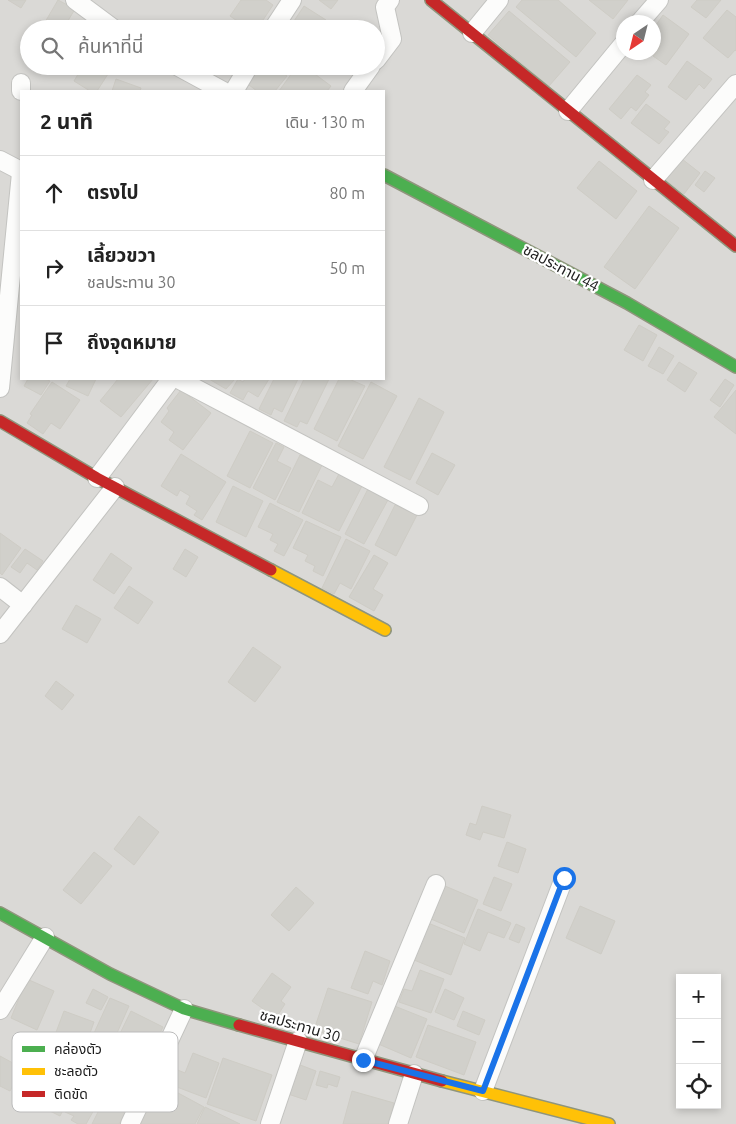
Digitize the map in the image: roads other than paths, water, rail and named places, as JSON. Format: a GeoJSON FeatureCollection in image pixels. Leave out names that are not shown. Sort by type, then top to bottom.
{"type":"FeatureCollection","features":[{"type":"Feature","properties":{"kind":"street"},"geometry":{"type":"LineString","coordinates":[[75,0],[102,20]]}},
{"type":"Feature","properties":{"kind":"street"},"geometry":{"type":"LineString","coordinates":[[279,20],[292,0]]}},
{"type":"Feature","properties":{"kind":"street"},"geometry":{"type":"LineString","coordinates":[[385,48],[392,39],[385,7],[390,0]]}},
{"type":"Feature","properties":{"kind":"street"},"geometry":{"type":"LineString","coordinates":[[431,0],[736,246]]}},
{"type":"Feature","properties":{"kind":"street"},"geometry":{"type":"LineString","coordinates":[[472,33],[499,0]]}},
{"type":"Feature","properties":{"kind":"street"},"geometry":{"type":"LineString","coordinates":[[646,15],[659,0]]}},
{"type":"Feature","properties":{"kind":"street"},"geometry":{"type":"LineString","coordinates":[[568,111],[616,53]]}},
{"type":"Feature","properties":{"kind":"street"},"geometry":{"type":"LineString","coordinates":[[194,75],[221,90]]}},
{"type":"Feature","properties":{"kind":"street"},"geometry":{"type":"LineString","coordinates":[[235,90],[244,75]]}},
{"type":"Feature","properties":{"kind":"street"},"geometry":{"type":"LineString","coordinates":[[354,90],[365,75]]}},
{"type":"Feature","properties":{"kind":"street"},"geometry":{"type":"LineString","coordinates":[[652,180],[736,84]]}},
{"type":"Feature","properties":{"kind":"street"},"geometry":{"type":"LineString","coordinates":[[0,160],[20,171]]}},
{"type":"Feature","properties":{"kind":"street","name":"ชลประทาน 44"},"geometry":{"type":"LineString","coordinates":[[385,176],[627,303],[736,367]]}},
{"type":"Feature","properties":{"kind":"street"},"geometry":{"type":"LineString","coordinates":[[0,388],[8,331],[20,184]]}},
{"type":"Feature","properties":{"kind":"street"},"geometry":{"type":"LineString","coordinates":[[97,478],[169,380]]}},
{"type":"Feature","properties":{"kind":"street"},"geometry":{"type":"LineString","coordinates":[[180,380],[419,506]]}},
{"type":"Feature","properties":{"kind":"street"},"geometry":{"type":"LineString","coordinates":[[0,421],[97,478],[385,630]]}},
{"type":"Feature","properties":{"kind":"street"},"geometry":{"type":"LineString","coordinates":[[0,634],[115,487]]}},
{"type":"Feature","properties":{"kind":"street"},"geometry":{"type":"LineString","coordinates":[[0,587],[23,605]]}},
{"type":"Feature","properties":{"kind":"street"},"geometry":{"type":"LineString","coordinates":[[483,1091],[564,878]]}},
{"type":"Feature","properties":{"kind":"street"},"geometry":{"type":"LineString","coordinates":[[363,1060],[436,884]]}},
{"type":"Feature","properties":{"kind":"street","name":"ชลประทาน 30"},"geometry":{"type":"LineString","coordinates":[[0,913],[110,974],[184,1009],[414,1074],[610,1124]]}},
{"type":"Feature","properties":{"kind":"street"},"geometry":{"type":"LineString","coordinates":[[0,1010],[45,937]]}},
{"type":"Feature","properties":{"kind":"street"},"geometry":{"type":"LineString","coordinates":[[173,1032],[184,1009]]}},
{"type":"Feature","properties":{"kind":"street"},"geometry":{"type":"LineString","coordinates":[[270,1124],[298,1041]]}},
{"type":"Feature","properties":{"kind":"street"},"geometry":{"type":"LineString","coordinates":[[398,1124],[414,1074]]}},
{"type":"Feature","properties":{"kind":"street"},"geometry":{"type":"LineString","coordinates":[[130,1124],[136,1112]]}}]}
